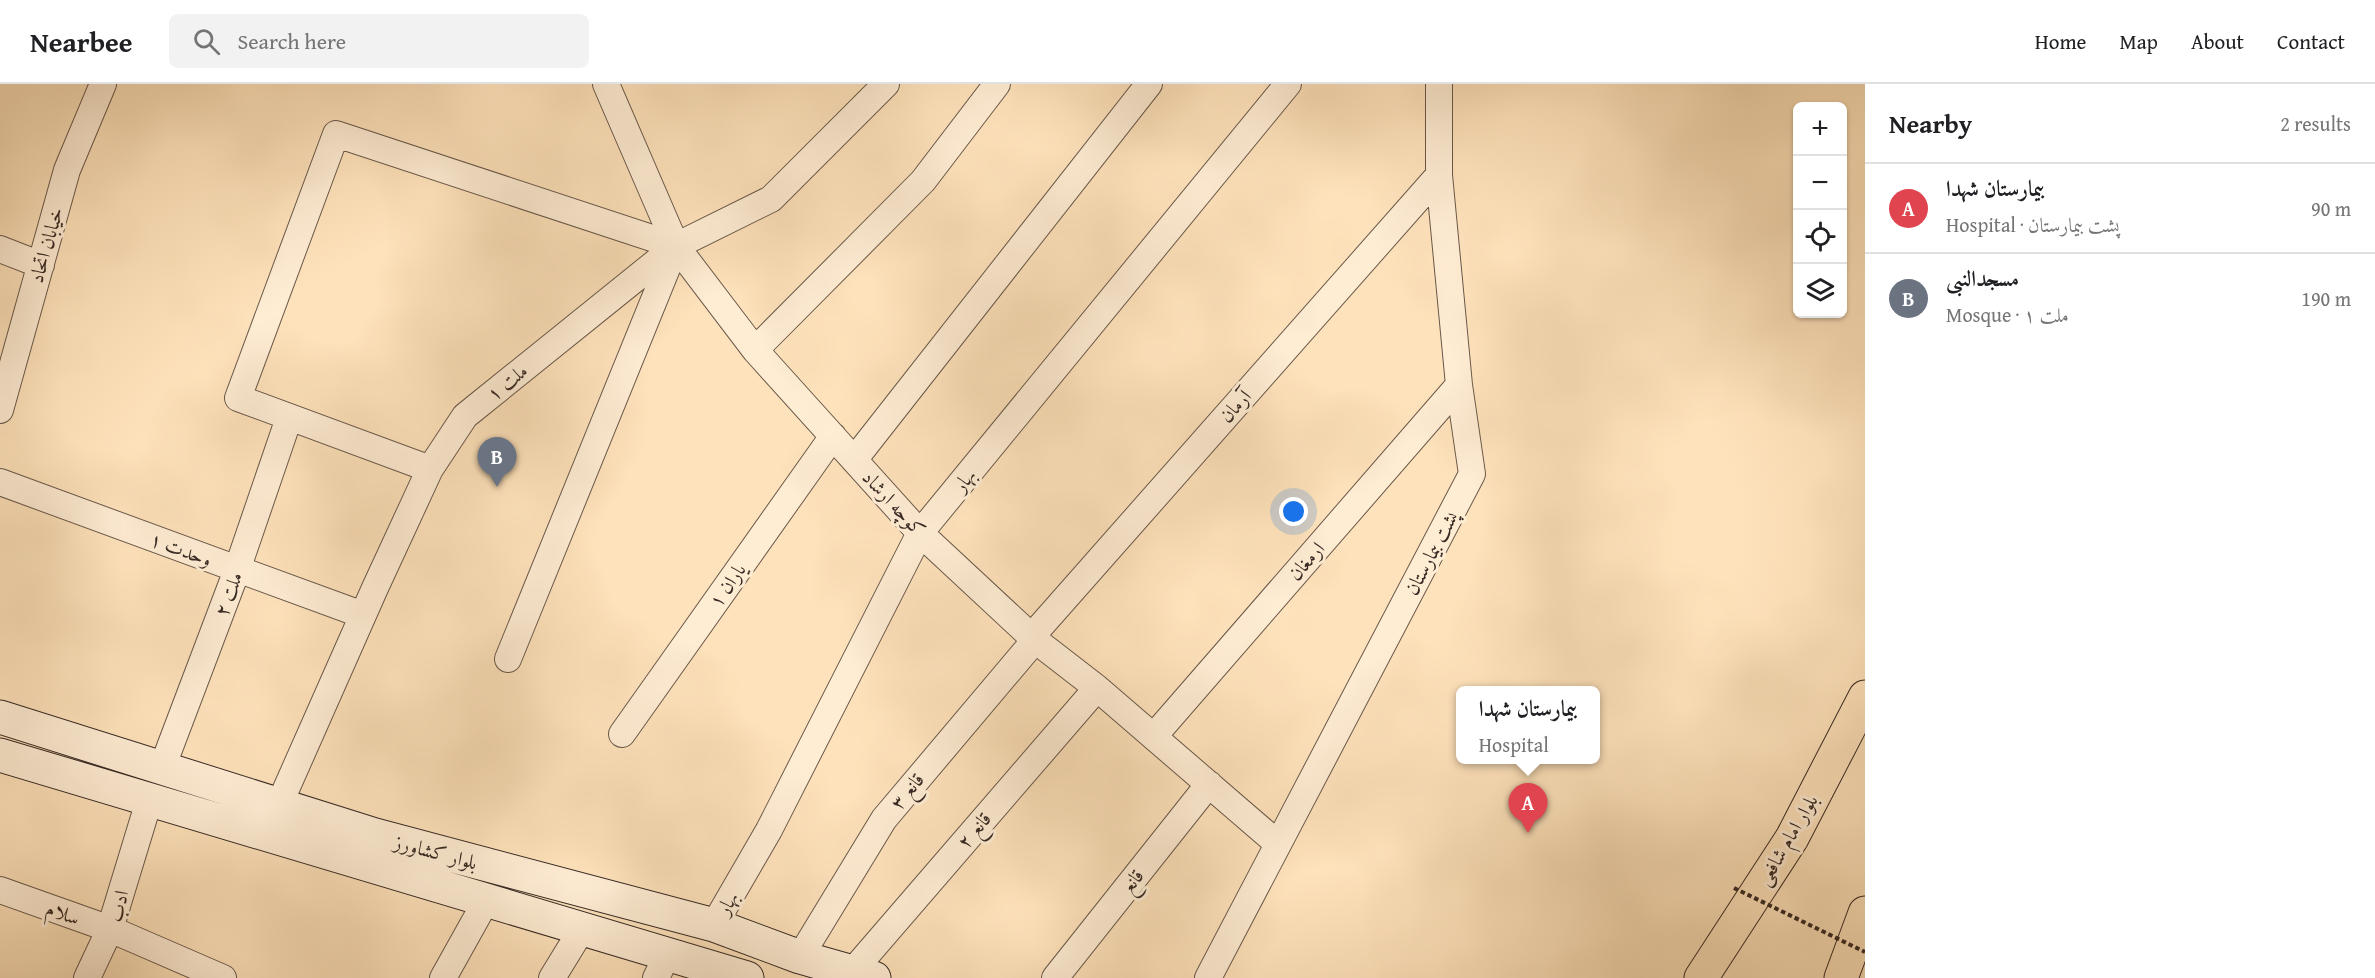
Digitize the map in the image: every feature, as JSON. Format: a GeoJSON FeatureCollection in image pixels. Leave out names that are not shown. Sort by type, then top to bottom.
{"type":"FeatureCollection","features":[{"type":"Feature","properties":{"kind":"main road","name":"بلوار امام شافعی"},"geometry":{"type":"LineString","coordinates":[[1701,978],[1792,837],[1865,697]]}},
{"type":"Feature","properties":{"kind":"main road","name":"بلوار کشاورز"},"geometry":{"type":"LineString","coordinates":[[0,717],[375,836],[714,926],[800,957],[863,975]]}},
{"type":"Feature","properties":{"kind":"main road","name":"بلوار کشاورز"},"geometry":{"type":"LineString","coordinates":[[0,755],[582,929],[662,966],[747,978]]}},
{"type":"Feature","properties":{"kind":"main road"},"geometry":{"type":"LineString","coordinates":[[1841,978],[1865,913]]}},
{"type":"Feature","properties":{"kind":"street","name":"خیابان اتحاد"},"geometry":{"type":"LineString","coordinates":[[0,410],[67,170],[103,84]]}},
{"type":"Feature","properties":{"kind":"street","name":"کوچه ارشاد"},"geometry":{"type":"LineString","coordinates":[[606,84],[676,246],[755,350],[920,533],[1033,638],[1097,688],[1278,844]]}},
{"type":"Feature","properties":{"kind":"street","name":"ملت ۱"},"geometry":{"type":"LineString","coordinates":[[279,805],[430,468],[465,416],[676,246],[771,199],[886,84]]}},
{"type":"Feature","properties":{"kind":"street"},"geometry":{"type":"LineString","coordinates":[[755,350],[923,182],[997,84]]}},
{"type":"Feature","properties":{"kind":"street"},"geometry":{"type":"LineString","coordinates":[[854,460],[1149,84]]}},
{"type":"Feature","properties":{"kind":"street","name":"بهار"},"geometry":{"type":"LineString","coordinates":[[714,926],[769,830],[920,533],[1288,84]]}},
{"type":"Feature","properties":{"kind":"street","name":"پشت بیمارستان"},"geometry":{"type":"LineString","coordinates":[[1208,978],[1472,474],[1459,386],[1439,176],[1439,84]]}},
{"type":"Feature","properties":{"kind":"street"},"geometry":{"type":"LineString","coordinates":[[430,468],[238,398],[336,134],[676,246],[508,659]]}},
{"type":"Feature","properties":{"kind":"street","name":"آرمان"},"geometry":{"type":"LineString","coordinates":[[1033,638],[1439,176]]}},
{"type":"Feature","properties":{"kind":"street"},"geometry":{"type":"LineString","coordinates":[[0,249],[41,265]]}},
{"type":"Feature","properties":{"kind":"street","name":"ارمغان"},"geometry":{"type":"LineString","coordinates":[[1154,736],[1459,386]]}},
{"type":"Feature","properties":{"kind":"street","name":"ملت ۲"},"geometry":{"type":"LineString","coordinates":[[162,768],[237,570],[289,418]]}},
{"type":"Feature","properties":{"kind":"street","name":"یاران ۱"},"geometry":{"type":"LineString","coordinates":[[622,734],[833,436]]}},
{"type":"Feature","properties":{"kind":"street","name":"وحدت ۱"},"geometry":{"type":"LineString","coordinates":[[0,482],[363,615]]}},
{"type":"Feature","properties":{"kind":"street","name":"قانع ۳"},"geometry":{"type":"LineString","coordinates":[[800,957],[884,819],[1033,638]]}},
{"type":"Feature","properties":{"kind":"street","name":"قانع ۲"},"geometry":{"type":"LineString","coordinates":[[863,975],[1097,688]]}},
{"type":"Feature","properties":{"kind":"street","name":"قانع"},"geometry":{"type":"LineString","coordinates":[[1055,978],[1209,784]]}},
{"type":"Feature","properties":{"kind":"street","name":"ادب"},"geometry":{"type":"LineString","coordinates":[[149,801],[110,929],[223,978]]}},
{"type":"Feature","properties":{"kind":"street","name":"سلام"},"geometry":{"type":"LineString","coordinates":[[0,890],[110,929]]}},
{"type":"Feature","properties":{"kind":"street"},"geometry":{"type":"LineString","coordinates":[[443,978],[486,901]]}},
{"type":"Feature","properties":{"kind":"street"},"geometry":{"type":"LineString","coordinates":[[87,978],[110,929]]}},
{"type":"Feature","properties":{"kind":"street"},"geometry":{"type":"LineString","coordinates":[[552,978],[582,929]]}},
{"type":"Feature","properties":{"kind":"path"},"geometry":{"type":"LineString","coordinates":[[1734,888],[1865,952]]}},
{"type":"Feature","properties":{"kind":"place","name":"مسجدالنبی"},"geometry":{"type":"Point","coordinates":[497,487]}},
{"type":"Feature","properties":{"kind":"place","name":"بیمارستان شهدا"},"geometry":{"type":"Point","coordinates":[1528,833]}}]}
